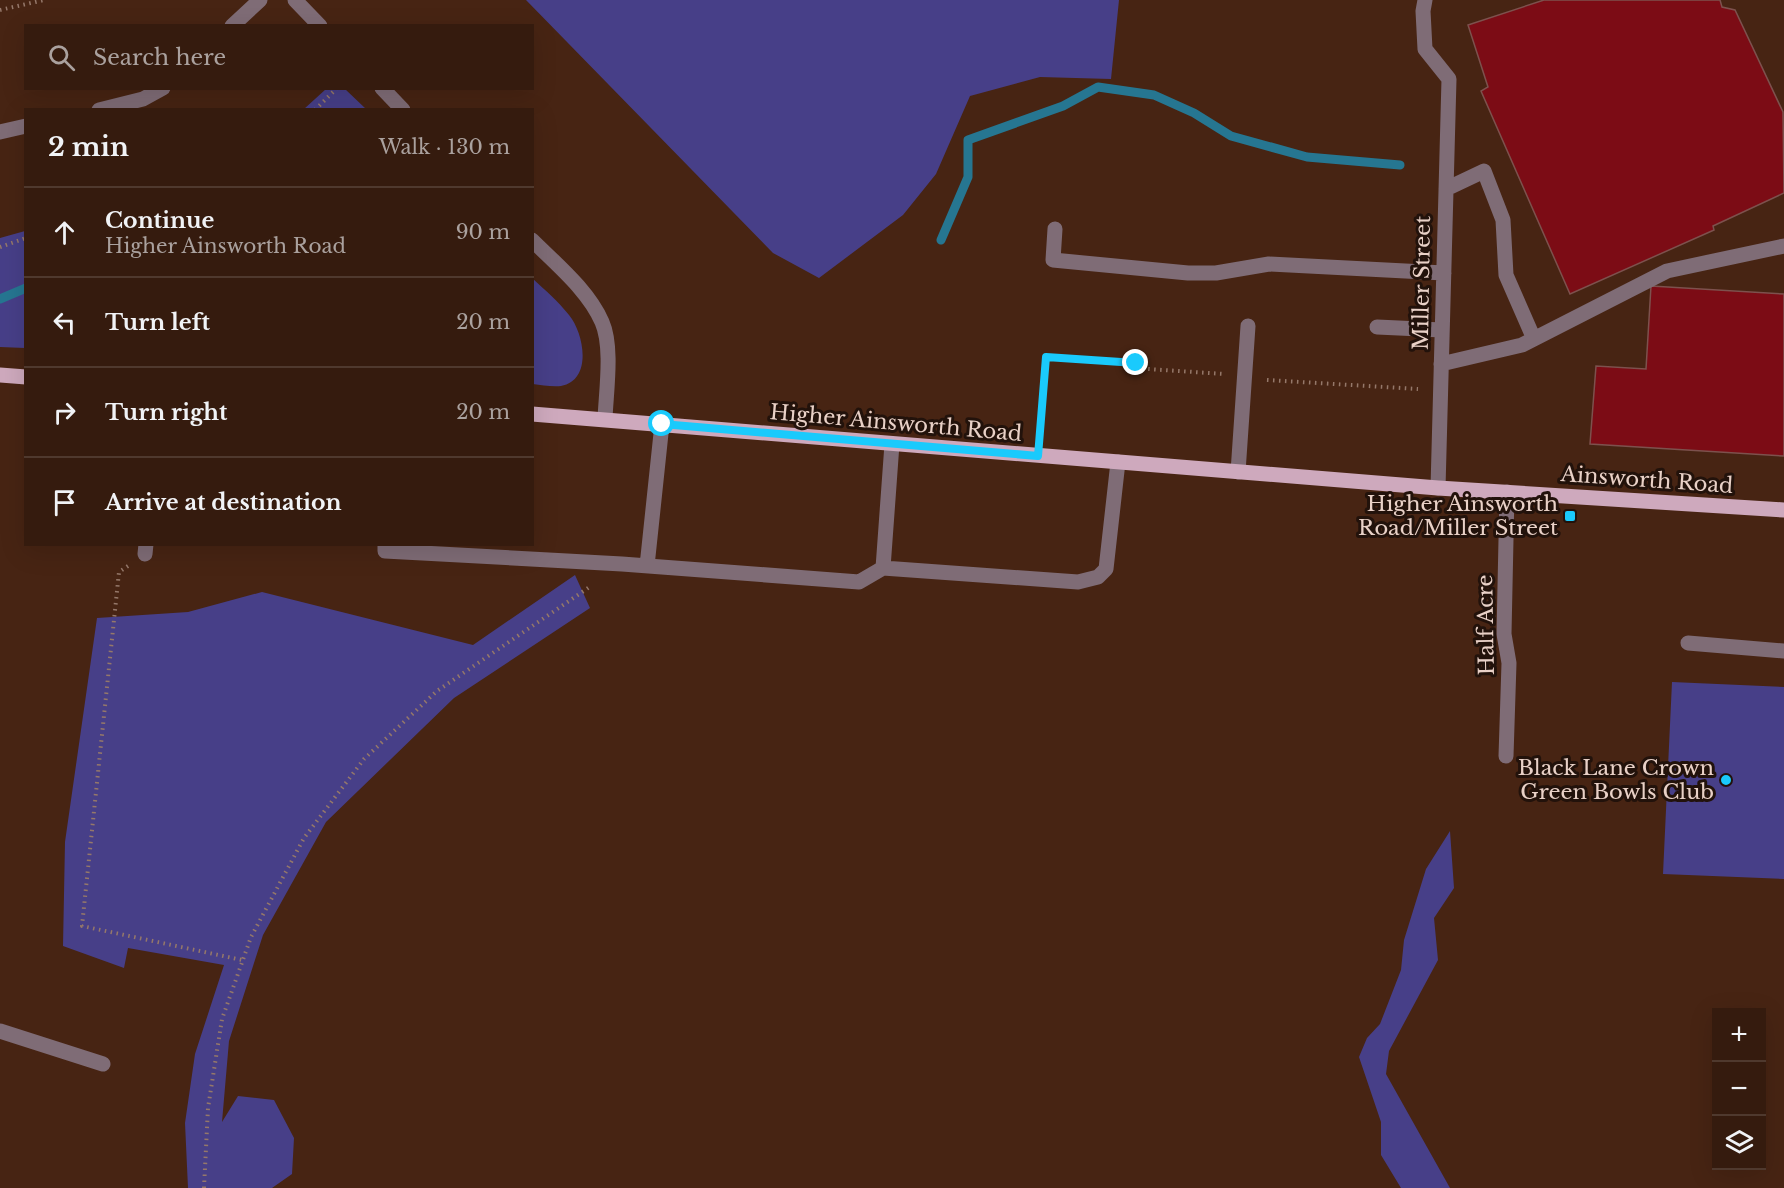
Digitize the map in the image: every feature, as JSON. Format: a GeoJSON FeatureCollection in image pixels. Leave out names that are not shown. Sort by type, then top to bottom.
{"type":"FeatureCollection","features":[{"type":"Feature","properties":{"kind":"main road"},"geometry":{"type":"LineString","coordinates":[[0,375],[24,377]]}},
{"type":"Feature","properties":{"kind":"main road","name":"Higher Ainsworth Road"},"geometry":{"type":"LineString","coordinates":[[534,414],[1507,492]]}},
{"type":"Feature","properties":{"kind":"main road","name":"Ainsworth Road"},"geometry":{"type":"LineString","coordinates":[[1507,492],[1784,510]]}},
{"type":"Feature","properties":{"kind":"street"},"geometry":{"type":"LineString","coordinates":[[234,24],[260,0]]}},
{"type":"Feature","properties":{"kind":"street"},"geometry":{"type":"LineString","coordinates":[[295,0],[318,24]]}},
{"type":"Feature","properties":{"kind":"street","name":"Miller Street"},"geometry":{"type":"LineString","coordinates":[[1425,0],[1423,11],[1425,49],[1449,80],[1438,488]]}},
{"type":"Feature","properties":{"kind":"street"},"geometry":{"type":"LineString","coordinates":[[107,108],[143,99],[159,90]]}},
{"type":"Feature","properties":{"kind":"street"},"geometry":{"type":"LineString","coordinates":[[384,90],[401,108]]}},
{"type":"Feature","properties":{"kind":"street"},"geometry":{"type":"LineString","coordinates":[[0,132],[24,126]]}},
{"type":"Feature","properties":{"kind":"street"},"geometry":{"type":"LineString","coordinates":[[1446,189],[1484,171],[1503,220],[1506,275],[1534,339]]}},
{"type":"Feature","properties":{"kind":"street"},"geometry":{"type":"LineString","coordinates":[[1055,229],[1053,260],[1188,273],[1216,273],[1269,264],[1444,273]]}},
{"type":"Feature","properties":{"kind":"street"},"geometry":{"type":"LineString","coordinates":[[534,242],[574,282],[603,322],[607,341],[605,420]]}},
{"type":"Feature","properties":{"kind":"street"},"geometry":{"type":"LineString","coordinates":[[1441,364],[1522,345],[1667,271],[1784,246]]}},
{"type":"Feature","properties":{"kind":"street"},"geometry":{"type":"LineString","coordinates":[[1238,472],[1248,326]]}},
{"type":"Feature","properties":{"kind":"street"},"geometry":{"type":"LineString","coordinates":[[1377,327],[1442,330]]}},
{"type":"Feature","properties":{"kind":"street"},"geometry":{"type":"LineString","coordinates":[[647,566],[662,424]]}},
{"type":"Feature","properties":{"kind":"street"},"geometry":{"type":"LineString","coordinates":[[883,568],[892,444]]}},
{"type":"Feature","properties":{"kind":"street"},"geometry":{"type":"LineString","coordinates":[[385,546],[385,551],[622,564],[859,582],[883,568],[1078,582],[1098,577],[1106,569],[1118,462]]}},
{"type":"Feature","properties":{"kind":"street","name":"Half Acre"},"geometry":{"type":"LineString","coordinates":[[1506,756],[1509,663],[1504,634],[1507,492]]}},
{"type":"Feature","properties":{"kind":"street"},"geometry":{"type":"LineString","coordinates":[[1688,643],[1784,651]]}},
{"type":"Feature","properties":{"kind":"street"},"geometry":{"type":"LineString","coordinates":[[0,1030],[103,1064]]}},
{"type":"Feature","properties":{"kind":"path"},"geometry":{"type":"LineString","coordinates":[[0,10],[44,0]]}},
{"type":"Feature","properties":{"kind":"path"},"geometry":{"type":"LineString","coordinates":[[317,108],[335,90]]}},
{"type":"Feature","properties":{"kind":"path"},"geometry":{"type":"LineString","coordinates":[[0,248],[24,239]]}},
{"type":"Feature","properties":{"kind":"path"},"geometry":{"type":"LineString","coordinates":[[1038,456],[1046,357],[1136,363],[1148,369],[1441,390]]}},
{"type":"Feature","properties":{"kind":"path"},"geometry":{"type":"LineString","coordinates":[[146,549],[119,572],[82,926],[242,960]]}},
{"type":"Feature","properties":{"kind":"path"},"geometry":{"type":"LineString","coordinates":[[204,1188],[208,1108],[222,1018],[251,937],[304,838],[364,759],[437,691],[622,564]]}},
{"type":"Feature","properties":{"kind":"shaded area"},"geometry":{"type":"Polygon","coordinates":[[[526,0],[1119,0],[1111,79],[1040,77],[970,96],[936,174],[903,215],[819,278],[773,253],[526,0]]]}},
{"type":"Feature","properties":{"kind":"shaded area"},"geometry":{"type":"Polygon","coordinates":[[[325,90],[346,90],[365,108],[305,108],[325,90]]]}},
{"type":"Feature","properties":{"kind":"shaded area"},"geometry":{"type":"Polygon","coordinates":[[[24,231],[24,348],[0,347],[0,238],[24,231]]]}},
{"type":"Feature","properties":{"kind":"shaded area"},"geometry":{"type":"Polygon","coordinates":[[[534,280],[565,310],[574,323],[579,333],[583,355],[578,375],[571,382],[561,386],[534,384],[534,280]]]}},
{"type":"Feature","properties":{"kind":"shaded area"},"geometry":{"type":"Polygon","coordinates":[[[575,575],[590,608],[454,698],[326,822],[263,935],[229,1041],[222,1122],[238,1096],[274,1100],[294,1138],[292,1174],[272,1188],[188,1188],[185,1123],[195,1054],[224,965],[128,948],[124,968],[63,946],[65,842],[97,618],[188,612],[262,592],[473,645],[575,575]]]}},
{"type":"Feature","properties":{"kind":"shaded area","name":"Black Lane Crown Green Bowls Club"},"geometry":{"type":"Polygon","coordinates":[[[1672,682],[1784,687],[1784,879],[1663,874],[1672,682]]]}},
{"type":"Feature","properties":{"kind":"shaded area"},"geometry":{"type":"Polygon","coordinates":[[[1450,831],[1454,888],[1434,918],[1438,960],[1389,1051],[1386,1074],[1450,1188],[1401,1188],[1381,1155],[1381,1122],[1359,1057],[1367,1038],[1380,1024],[1401,970],[1404,940],[1426,869],[1450,831]]]}},
{"type":"Feature","properties":{"kind":"building"},"geometry":{"type":"Polygon","coordinates":[[[1544,0],[1720,0],[1722,7],[1735,10],[1783,112],[1784,193],[1713,226],[1714,230],[1570,294],[1481,91],[1488,87],[1468,25],[1544,0]]]}},
{"type":"Feature","properties":{"kind":"building"},"geometry":{"type":"Polygon","coordinates":[[[1651,286],[1784,294],[1784,456],[1590,444],[1596,366],[1646,369],[1651,286]]]}},
{"type":"Feature","properties":{"kind":"waterway"},"geometry":{"type":"LineString","coordinates":[[941,240],[968,177],[968,140],[1063,106],[1098,87],[1154,95],[1194,113],[1231,136],[1307,157],[1400,165]]}},
{"type":"Feature","properties":{"kind":"waterway"},"geometry":{"type":"LineString","coordinates":[[0,299],[24,289]]}},
{"type":"Feature","properties":{"kind":"place","name":"Higher Ainsworth Road/Miller Street"},"geometry":{"type":"Point","coordinates":[1570,516]}},
{"type":"Feature","properties":{"kind":"place","name":"Black Lane Crown Green Bowls Club"},"geometry":{"type":"Point","coordinates":[1726,780]}},
{"type":"Feature","properties":{"kind":"route"},"geometry":{"type":"LineString","coordinates":[[662,424],[1038,456],[1046,357],[1136,363]]}}]}
